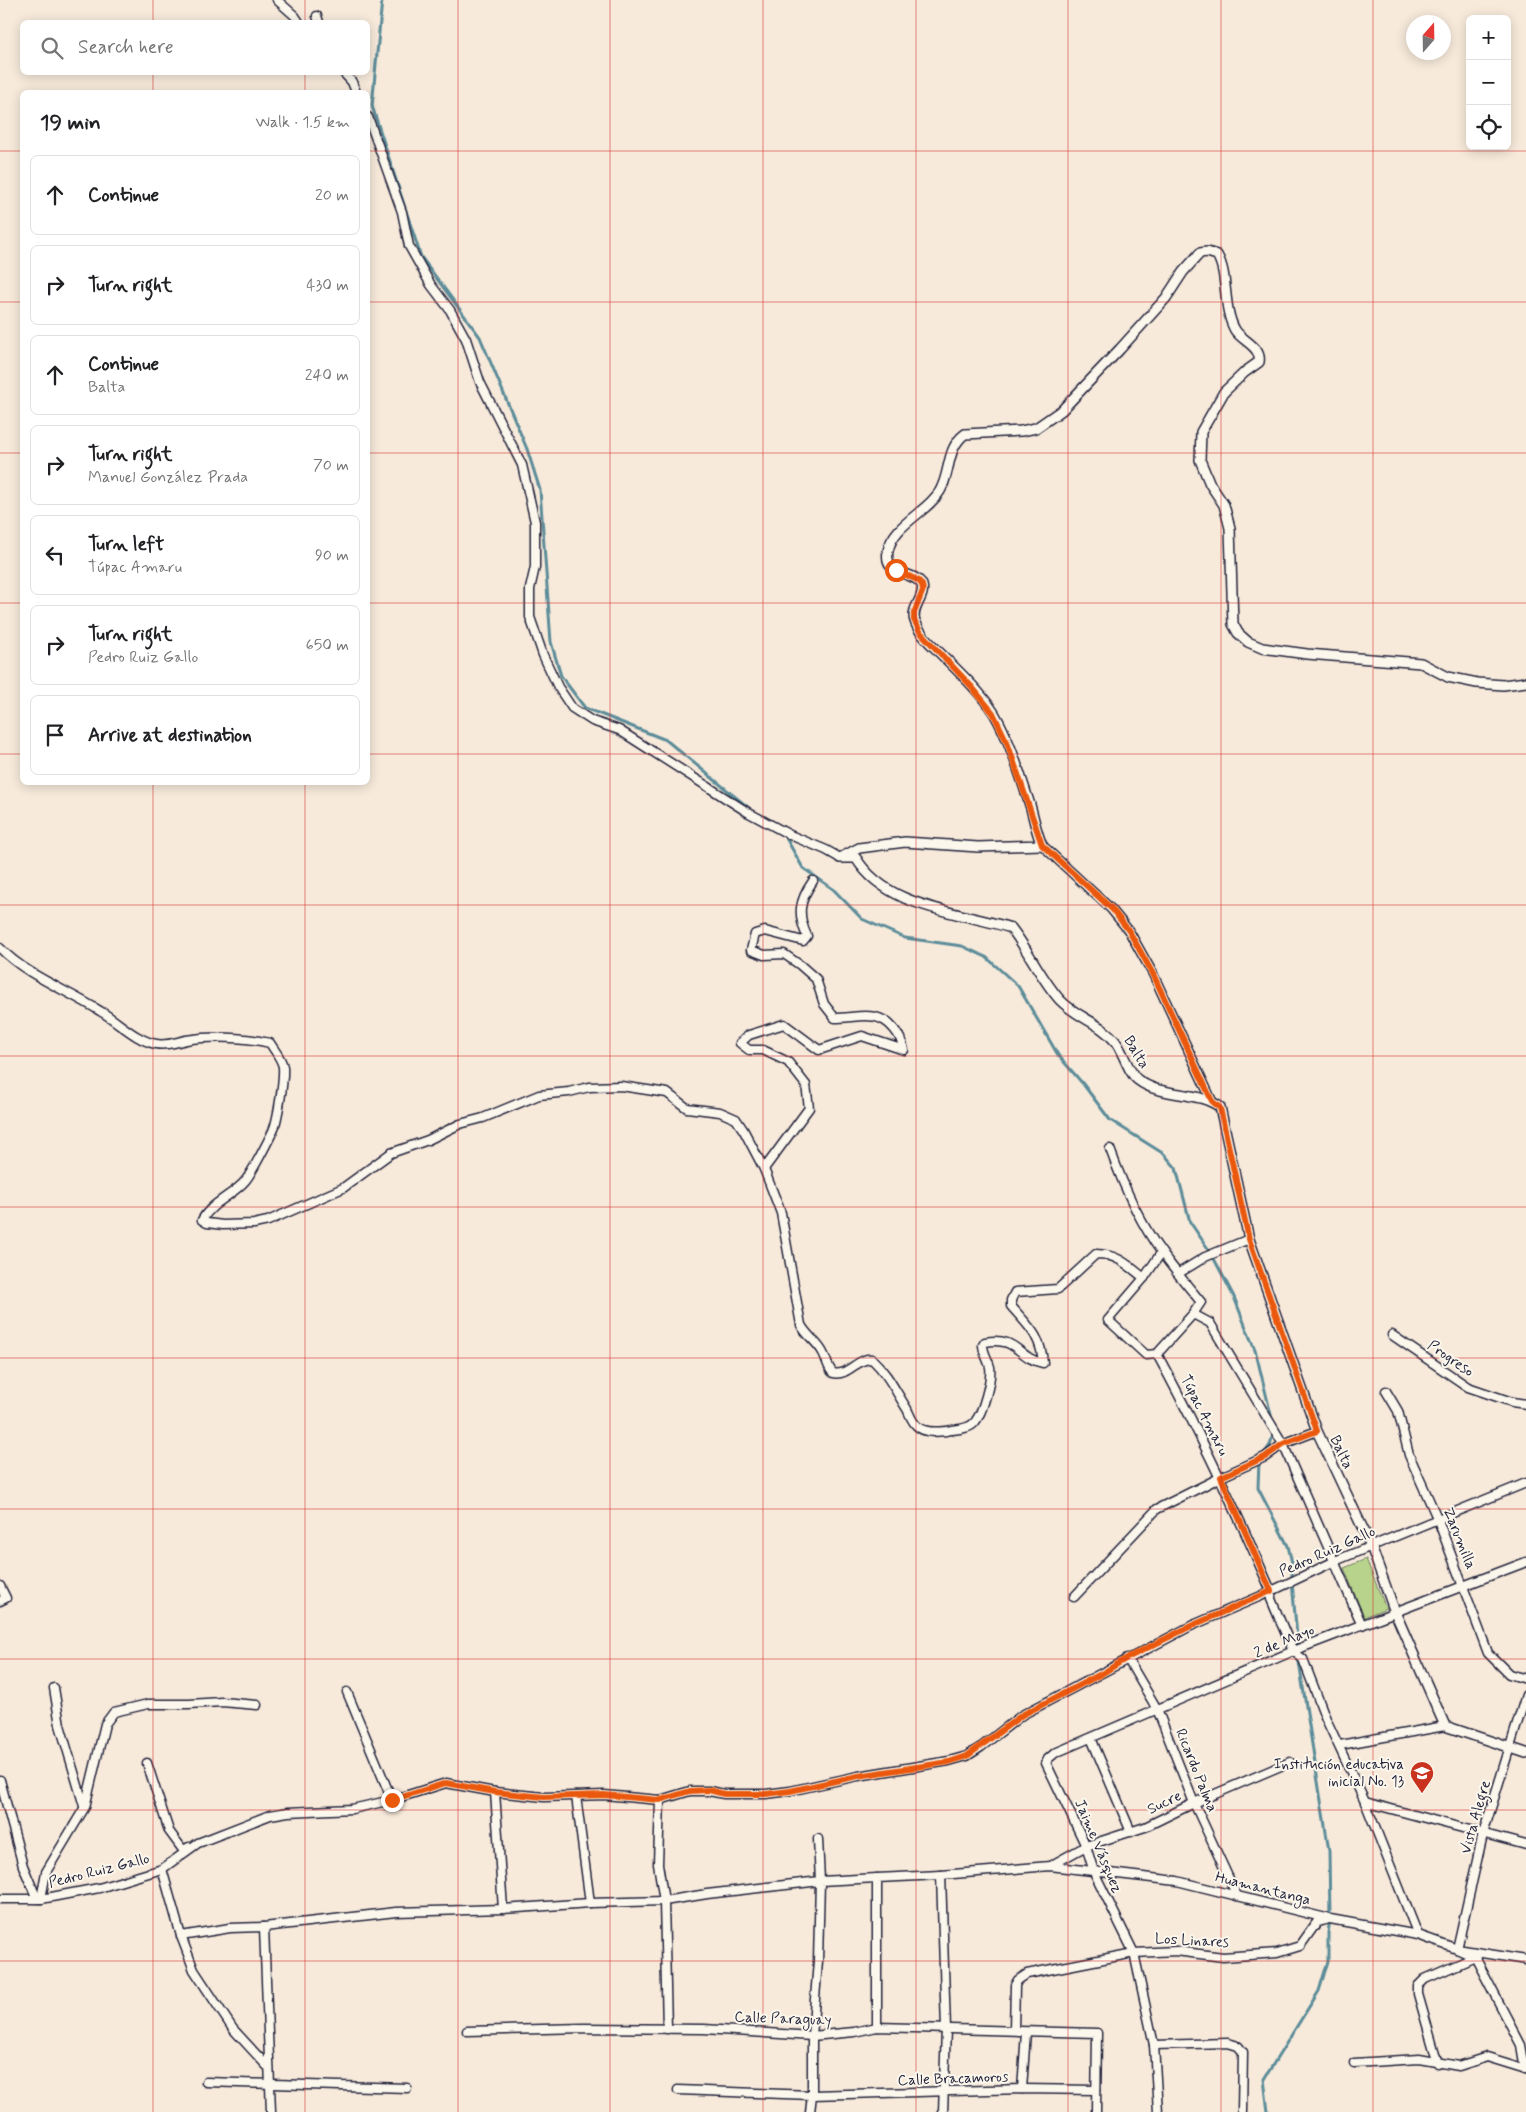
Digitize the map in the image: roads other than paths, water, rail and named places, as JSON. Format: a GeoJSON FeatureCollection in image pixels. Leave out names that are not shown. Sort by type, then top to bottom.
{"type":"FeatureCollection","features":[{"type":"Feature","properties":{"kind":"street"},"geometry":{"type":"LineString","coordinates":[[277,0],[298,20]]}},
{"type":"Feature","properties":{"kind":"street"},"geometry":{"type":"LineString","coordinates":[[346,75],[352,82],[355,90]]}},
{"type":"Feature","properties":{"kind":"street"},"geometry":{"type":"LineString","coordinates":[[370,123],[402,212],[409,246],[430,285],[450,310],[466,339],[480,382],[522,465],[534,522],[535,568],[530,589],[530,617],[543,655],[558,688],[572,708],[592,721],[619,730],[749,813],[804,842],[826,850],[840,858],[859,848],[905,842],[978,847],[1042,845]]}},
{"type":"Feature","properties":{"kind":"street"},"geometry":{"type":"LineString","coordinates":[[1212,1101],[1153,974],[1129,931],[1112,909],[1042,845],[1007,742],[993,713],[971,686],[921,633],[914,620],[914,613],[923,590],[922,585],[919,581],[896,570],[889,562],[888,552],[901,528],[933,501],[940,490],[953,447],[965,434],[1021,431],[1036,428],[1062,410],[1166,298],[1183,272],[1200,253],[1217,254],[1221,262],[1224,296],[1235,330],[1258,352],[1260,358],[1259,362],[1245,372],[1224,392],[1202,432],[1200,460],[1210,484],[1224,505],[1230,528],[1233,624],[1238,633],[1248,642],[1262,648],[1307,654],[1421,662],[1448,678],[1476,683],[1503,685],[1526,682]]}},
{"type":"Feature","properties":{"kind":"street","name":"Balta"},"geometry":{"type":"LineString","coordinates":[[840,858],[856,858],[871,878],[885,889],[922,904],[963,917],[1010,928],[1061,1001],[1078,1015],[1104,1030],[1114,1040],[1137,1080],[1151,1087],[1212,1101],[1220,1108],[1249,1239],[1317,1431],[1371,1546],[1395,1612],[1445,1726]]}},
{"type":"Feature","properties":{"kind":"street"},"geometry":{"type":"LineString","coordinates":[[764,1169],[809,1108],[806,1085],[788,1062],[763,1050],[749,1050],[740,1043],[749,1035],[784,1024],[819,1050],[862,1036],[904,1050],[902,1039],[887,1021],[869,1015],[835,1018],[824,1004],[816,979],[800,965],[784,954],[764,955],[751,950],[755,934],[764,931],[803,941],[807,936],[800,912],[804,894],[812,881]]}},
{"type":"Feature","properties":{"kind":"street"},"geometry":{"type":"LineString","coordinates":[[0,948],[26,970],[102,1012],[128,1031],[156,1044],[224,1038],[250,1038],[270,1044],[283,1065],[282,1085],[273,1130],[246,1180],[232,1194],[215,1204],[202,1220],[207,1223],[237,1225],[268,1221],[343,1188],[392,1153],[428,1140],[460,1124],[483,1118],[539,1095],[569,1092],[589,1087],[621,1086],[667,1093],[687,1108],[720,1112],[736,1119],[764,1169],[781,1213],[801,1325],[806,1335],[822,1352],[829,1369],[833,1373],[842,1373],[864,1360],[872,1359],[891,1381],[914,1422],[923,1430],[938,1432],[966,1428],[975,1422],[982,1407],[990,1379],[990,1366],[983,1351],[985,1342],[1009,1343],[1018,1348],[1032,1361],[1042,1364],[1042,1348],[1038,1340],[1011,1306],[1011,1300],[1015,1292],[1058,1288],[1096,1254],[1112,1256],[1123,1260],[1144,1278]]}},
{"type":"Feature","properties":{"kind":"street"},"geometry":{"type":"LineString","coordinates":[[1110,1149],[1122,1185],[1137,1212],[1161,1252],[1201,1302],[1194,1314],[1157,1354],[1146,1355],[1108,1320],[1144,1278],[1161,1252]]}},
{"type":"Feature","properties":{"kind":"street"},"geometry":{"type":"LineString","coordinates":[[1179,1273],[1205,1257],[1249,1239]]}},
{"type":"Feature","properties":{"kind":"street"},"geometry":{"type":"LineString","coordinates":[[1194,1314],[1210,1323],[1283,1444],[1336,1560],[1362,1625]]}},
{"type":"Feature","properties":{"kind":"street","name":"Progreso"},"geometry":{"type":"LineString","coordinates":[[1392,1335],[1468,1387],[1512,1402],[1526,1404]]}},
{"type":"Feature","properties":{"kind":"street","name":"Túpac Amaru"},"geometry":{"type":"LineString","coordinates":[[1157,1354],[1190,1414],[1221,1477],[1271,1591],[1271,1599],[1296,1653],[1303,1659],[1326,1719],[1340,1745],[1365,1802],[1418,1935]]}},
{"type":"Feature","properties":{"kind":"street","name":"Zarumilla"},"geometry":{"type":"LineString","coordinates":[[1386,1391],[1398,1411],[1409,1455],[1438,1520],[1488,1653],[1509,1674],[1526,1679]]}},
{"type":"Feature","properties":{"kind":"street"},"geometry":{"type":"LineString","coordinates":[[1074,1597],[1157,1509],[1265,1457],[1283,1444],[1317,1431]]}},
{"type":"Feature","properties":{"kind":"street","name":"Pedro Ruiz Gallo"},"geometry":{"type":"LineString","coordinates":[[0,1899],[39,1899],[99,1888],[162,1869],[198,1843],[270,1815],[288,1812],[352,1809],[392,1800],[446,1783],[495,1792],[544,1797],[604,1795],[660,1800],[690,1791],[709,1790],[732,1794],[766,1794],[790,1791],[858,1776],[949,1762],[967,1756],[1022,1715],[1103,1673],[1127,1658],[1191,1626],[1336,1560],[1526,1483]]}},
{"type":"Feature","properties":{"kind":"street","name":"2 de Mayo"},"geometry":{"type":"LineString","coordinates":[[1055,1753],[1362,1625],[1526,1562]]}},
{"type":"Feature","properties":{"kind":"street"},"geometry":{"type":"LineString","coordinates":[[0,1586],[6,1598],[0,1602]]}},
{"type":"Feature","properties":{"kind":"street","name":"Ricardo Palma"},"geometry":{"type":"LineString","coordinates":[[1127,1658],[1157,1709],[1194,1803],[1237,1896]]}},
{"type":"Feature","properties":{"kind":"street"},"geometry":{"type":"LineString","coordinates":[[54,1688],[60,1725],[85,1807]]}},
{"type":"Feature","properties":{"kind":"street"},"geometry":{"type":"LineString","coordinates":[[348,1692],[392,1800]]}},
{"type":"Feature","properties":{"kind":"street","name":"Vista Alegre"},"geometry":{"type":"LineString","coordinates":[[1457,1949],[1483,1834],[1526,1695]]}},
{"type":"Feature","properties":{"kind":"street"},"geometry":{"type":"LineString","coordinates":[[39,1899],[46,1872],[85,1807],[105,1724],[114,1712],[148,1704],[222,1702],[257,1705]]}},
{"type":"Feature","properties":{"kind":"street"},"geometry":{"type":"LineString","coordinates":[[1340,1745],[1445,1726],[1526,1753]]}},
{"type":"Feature","properties":{"kind":"street"},"geometry":{"type":"LineString","coordinates":[[1091,1738],[1131,1832]]}},
{"type":"Feature","properties":{"kind":"street","name":"Jaime Vásquez"},"geometry":{"type":"LineString","coordinates":[[1055,1753],[1046,1763],[1086,1846],[1094,1872],[1134,1953],[1154,2044],[1158,2112]]}},
{"type":"Feature","properties":{"kind":"street","name":"Sucre"},"geometry":{"type":"LineString","coordinates":[[1050,1866],[1086,1846],[1131,1832],[1290,1762]]}},
{"type":"Feature","properties":{"kind":"street"},"geometry":{"type":"LineString","coordinates":[[147,1763],[169,1831],[183,1850],[198,1843]]}},
{"type":"Feature","properties":{"kind":"street"},"geometry":{"type":"LineString","coordinates":[[0,1780],[3,1806],[22,1866],[39,1899]]}},
{"type":"Feature","properties":{"kind":"street"},"geometry":{"type":"LineString","coordinates":[[495,1792],[502,1909]]}},
{"type":"Feature","properties":{"kind":"street"},"geometry":{"type":"LineString","coordinates":[[576,1796],[590,1903]]}},
{"type":"Feature","properties":{"kind":"street"},"geometry":{"type":"LineString","coordinates":[[660,1800],[658,1864],[664,1902],[667,2029]]}},
{"type":"Feature","properties":{"kind":"street"},"geometry":{"type":"LineString","coordinates":[[1365,1802],[1526,1845]]}},
{"type":"Feature","properties":{"kind":"street"},"geometry":{"type":"LineString","coordinates":[[810,2112],[812,2095],[812,2036],[818,1961],[820,1881],[818,1839]]}},
{"type":"Feature","properties":{"kind":"street","name":"Huamantanga"},"geometry":{"type":"LineString","coordinates":[[181,1936],[230,1928],[264,1928],[396,1912],[502,1909],[590,1903],[664,1902],[707,1894],[820,1881],[990,1872],[1050,1866],[1177,1882],[1330,1919],[1418,1935],[1457,1949],[1526,1960]]}},
{"type":"Feature","properties":{"kind":"street"},"geometry":{"type":"LineString","coordinates":[[162,1869],[181,1936],[194,1970],[233,2029],[268,2067]]}},
{"type":"Feature","properties":{"kind":"street"},"geometry":{"type":"LineString","coordinates":[[941,1875],[946,2029],[942,2092],[943,2112]]}},
{"type":"Feature","properties":{"kind":"street"},"geometry":{"type":"LineString","coordinates":[[877,1878],[877,2027]]}},
{"type":"Feature","properties":{"kind":"street","name":"Los Linares"},"geometry":{"type":"LineString","coordinates":[[1014,2030],[1015,1985],[1018,1980],[1027,1974],[1134,1953],[1176,1951],[1223,1957],[1277,1953],[1300,1946],[1317,1922],[1330,1919]]}},
{"type":"Feature","properties":{"kind":"street"},"geometry":{"type":"LineString","coordinates":[[264,1928],[271,2112]]}},
{"type":"Feature","properties":{"kind":"street"},"geometry":{"type":"LineString","coordinates":[[1354,2063],[1419,2059],[1438,2064],[1459,2066],[1487,2057],[1525,2069],[1521,2045],[1475,1957],[1457,1949]]}},
{"type":"Feature","properties":{"kind":"street"},"geometry":{"type":"LineString","coordinates":[[1438,2064],[1418,1994],[1418,1986],[1425,1979],[1475,1957]]}},
{"type":"Feature","properties":{"kind":"street","name":"Calle Paraguay"},"geometry":{"type":"LineString","coordinates":[[467,2031],[584,2028],[704,2029],[812,2036],[854,2032],[877,2027],[1097,2033],[1096,2090]]}},
{"type":"Feature","properties":{"kind":"street"},"geometry":{"type":"LineString","coordinates":[[1022,2089],[1026,2032]]}},
{"type":"Feature","properties":{"kind":"street"},"geometry":{"type":"LineString","coordinates":[[1154,2044],[1228,2044],[1238,2046],[1243,2052],[1242,2112]]}},
{"type":"Feature","properties":{"kind":"street"},"geometry":{"type":"LineString","coordinates":[[206,2082],[408,2088]]}},
{"type":"Feature","properties":{"kind":"street","name":"Calle Bracamoros"},"geometry":{"type":"LineString","coordinates":[[678,2090],[812,2095],[1022,2089],[1096,2090]]}},
{"type":"Feature","properties":{"kind":"street"},"geometry":{"type":"LineString","coordinates":[[1096,2090],[1096,2112]]}},
{"type":"Feature","properties":{"kind":"waterway"},"geometry":{"type":"LineString","coordinates":[[382,0],[372,106],[421,257],[480,337],[527,449],[540,490],[551,642],[561,676],[585,708],[666,740],[755,813]]}},
{"type":"Feature","properties":{"kind":"waterway"},"geometry":{"type":"LineString","coordinates":[[782,834],[803,868],[833,889],[862,919],[905,938],[962,946],[986,957],[1018,986],[1058,1055],[1110,1120],[1164,1154],[1176,1168],[1190,1222],[1211,1253],[1234,1297],[1256,1353],[1273,1423]]}},
{"type":"Feature","properties":{"kind":"waterway"},"geometry":{"type":"LineString","coordinates":[[1263,1455],[1270,1445],[1274,1431]]}},
{"type":"Feature","properties":{"kind":"waterway"},"geometry":{"type":"LineString","coordinates":[[1259,1460],[1258,1488],[1288,1546],[1292,1563],[1298,1648]]}},
{"type":"Feature","properties":{"kind":"waterway"},"geometry":{"type":"LineString","coordinates":[[1268,2112],[1264,2079],[1319,1991],[1328,1961],[1330,1919],[1329,1851],[1298,1656]]}},
{"type":"Feature","properties":{"kind":"place","name":"Institución educativa inicial No. 13"},"geometry":{"type":"Point","coordinates":[1422,1794]}}]}
